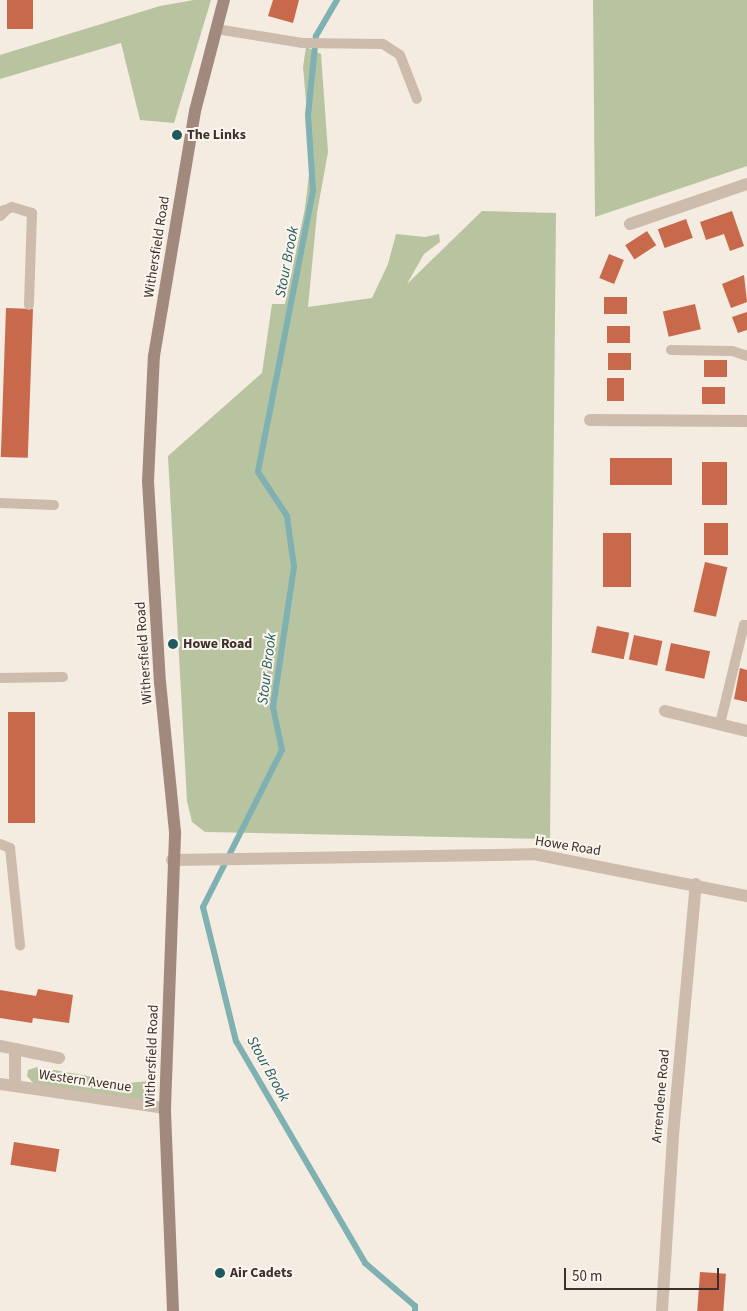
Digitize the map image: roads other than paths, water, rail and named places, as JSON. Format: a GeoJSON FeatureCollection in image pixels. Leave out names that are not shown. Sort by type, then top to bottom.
{"type":"FeatureCollection","features":[{"type":"Feature","properties":{"kind":"street","name":"Withersfield Road"},"geometry":{"type":"LineString","coordinates":[[173,1311],[165,1108],[172,860],[175,832],[160,683],[148,481],[154,356],[194,111],[224,0]]}},
{"type":"Feature","properties":{"kind":"street"},"geometry":{"type":"LineString","coordinates":[[630,224],[746,188]]}},
{"type":"Feature","properties":{"kind":"street"},"geometry":{"type":"LineString","coordinates":[[590,420],[747,421]]}},
{"type":"Feature","properties":{"kind":"street"},"geometry":{"type":"LineString","coordinates":[[665,711],[747,731]]}},
{"type":"Feature","properties":{"kind":"street","name":"Howe Road"},"geometry":{"type":"LineString","coordinates":[[172,860],[534,854],[696,884],[747,896]]}},
{"type":"Feature","properties":{"kind":"street","name":"Arrendene Road"},"geometry":{"type":"LineString","coordinates":[[662,1311],[673,1135],[696,884]]}},
{"type":"Feature","properties":{"kind":"street"},"geometry":{"type":"LineString","coordinates":[[0,1046],[59,1058]]}},
{"type":"Feature","properties":{"kind":"street"},"geometry":{"type":"LineString","coordinates":[[15,1050],[15,1086]]}},
{"type":"Feature","properties":{"kind":"street","name":"Western Avenue"},"geometry":{"type":"LineString","coordinates":[[0,1084],[165,1108]]}},
{"type":"Feature","properties":{"kind":"lane"},"geometry":{"type":"LineString","coordinates":[[216,29],[302,42],[383,44],[400,55],[417,99]]}},
{"type":"Feature","properties":{"kind":"lane"},"geometry":{"type":"LineString","coordinates":[[2,213],[12,207],[32,213],[29,305]]}},
{"type":"Feature","properties":{"kind":"lane"},"geometry":{"type":"LineString","coordinates":[[671,350],[732,351],[747,356]]}},
{"type":"Feature","properties":{"kind":"lane"},"geometry":{"type":"LineString","coordinates":[[0,503],[54,505]]}},
{"type":"Feature","properties":{"kind":"lane"},"geometry":{"type":"LineString","coordinates":[[720,724],[744,625],[747,625]]}},
{"type":"Feature","properties":{"kind":"lane"},"geometry":{"type":"LineString","coordinates":[[0,678],[63,677]]}},
{"type":"Feature","properties":{"kind":"lane"},"geometry":{"type":"LineString","coordinates":[[0,844],[10,848],[20,945]]}},
{"type":"Feature","properties":{"kind":"waterway","name":"Stour Brook"},"geometry":{"type":"LineString","coordinates":[[337,0],[316,36],[308,115],[313,191],[258,472],[287,516],[294,567],[273,707],[282,750],[203,907],[236,1041],[365,1263],[415,1306],[415,1311]]}},
{"type":"Feature","properties":{"kind":"place","name":"The Links"},"geometry":{"type":"Point","coordinates":[177,135]}},
{"type":"Feature","properties":{"kind":"place","name":"Howe Road"},"geometry":{"type":"Point","coordinates":[173,644]}},
{"type":"Feature","properties":{"kind":"place","name":"Air Cadets"},"geometry":{"type":"Point","coordinates":[220,1273]}}]}
